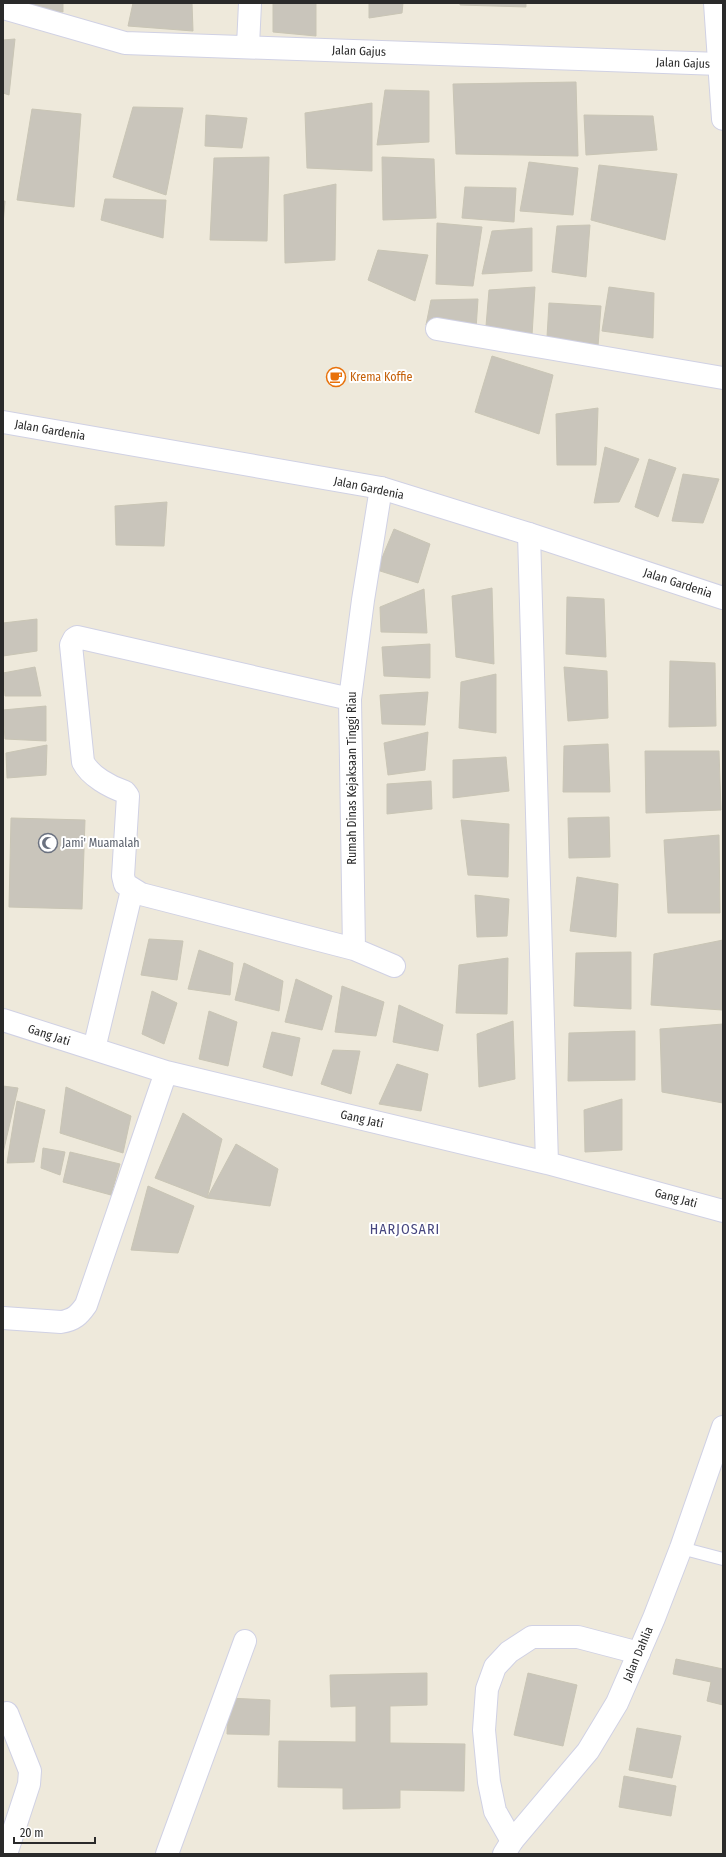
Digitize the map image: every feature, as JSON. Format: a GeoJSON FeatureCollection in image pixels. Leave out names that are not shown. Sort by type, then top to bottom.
{"type":"FeatureCollection","features":[{"type":"Feature","properties":{"kind":"street"},"geometry":{"type":"LineString","coordinates":[[248,46],[250,3]]}},
{"type":"Feature","properties":{"kind":"street"},"geometry":{"type":"LineString","coordinates":[[715,3],[723,119]]}},
{"type":"Feature","properties":{"kind":"street","name":"Jalan Gajus"},"geometry":{"type":"LineString","coordinates":[[3,8],[125,43],[248,46],[720,64]]}},
{"type":"Feature","properties":{"kind":"street"},"geometry":{"type":"LineString","coordinates":[[438,329],[723,378]]}},
{"type":"Feature","properties":{"kind":"street","name":"Jalan Gardenia"},"geometry":{"type":"LineString","coordinates":[[3,422],[381,488],[529,534],[723,598]]}},
{"type":"Feature","properties":{"kind":"street","name":"Rumah Dinas Kejaksaan Tinggi Riau"},"geometry":{"type":"LineString","coordinates":[[354,949],[350,699],[363,600],[381,488]]}},
{"type":"Feature","properties":{"kind":"street"},"geometry":{"type":"LineString","coordinates":[[529,534],[547,1163]]}},
{"type":"Feature","properties":{"kind":"street"},"geometry":{"type":"LineString","coordinates":[[350,699],[77,637],[71,645],[83,762],[87,770],[125,792],[128,796],[123,876],[125,884],[132,890],[141,894],[354,949],[394,966]]}},
{"type":"Feature","properties":{"kind":"street"},"geometry":{"type":"LineString","coordinates":[[94,1049],[132,890]]}},
{"type":"Feature","properties":{"kind":"street","name":"Gang Jati"},"geometry":{"type":"LineString","coordinates":[[3,1020],[166,1072],[547,1163],[723,1211]]}},
{"type":"Feature","properties":{"kind":"street"},"geometry":{"type":"LineString","coordinates":[[3,1318],[62,1322],[70,1321],[78,1316],[86,1305],[166,1072]]}},
{"type":"Feature","properties":{"kind":"street","name":"Jalan Dahlia"},"geometry":{"type":"LineString","coordinates":[[508,1847],[588,1752],[617,1703],[682,1548],[722,1432]]}},
{"type":"Feature","properties":{"kind":"street"},"geometry":{"type":"LineString","coordinates":[[508,1847],[495,1811],[489,1782],[484,1730],[487,1689],[495,1667],[509,1652],[532,1637],[578,1637],[639,1653]]}},
{"type":"Feature","properties":{"kind":"street"},"geometry":{"type":"LineString","coordinates":[[167,1854],[245,1641]]}},
{"type":"Feature","properties":{"kind":"street"},"geometry":{"type":"LineString","coordinates":[[6,1854],[29,1784],[30,1771],[7,1713]]}},
{"type":"Feature","properties":{"kind":"lane"},"geometry":{"type":"LineString","coordinates":[[682,1548],[723,1559]]}},
{"type":"Feature","properties":{"kind":"building"},"geometry":{"type":"Polygon","coordinates":[[[13,3],[63,3],[63,12],[12,10],[13,3]]]}},
{"type":"Feature","properties":{"kind":"building"},"geometry":{"type":"Polygon","coordinates":[[[133,3],[192,3],[193,31],[128,26],[133,3]]]}},
{"type":"Feature","properties":{"kind":"building"},"geometry":{"type":"Polygon","coordinates":[[[273,3],[316,3],[316,36],[273,32],[273,3]]]}},
{"type":"Feature","properties":{"kind":"building"},"geometry":{"type":"Polygon","coordinates":[[[369,3],[403,3],[402,13],[369,18],[369,3]]]}},
{"type":"Feature","properties":{"kind":"building"},"geometry":{"type":"Polygon","coordinates":[[[460,3],[526,3],[526,7],[460,5],[460,3]]]}},
{"type":"Feature","properties":{"kind":"building"},"geometry":{"type":"Polygon","coordinates":[[[15,39],[9,95],[3,93],[3,40],[15,39]]]}},
{"type":"Feature","properties":{"kind":"building"},"geometry":{"type":"Polygon","coordinates":[[[576,82],[578,156],[456,154],[453,84],[576,82]]]}},
{"type":"Feature","properties":{"kind":"building"},"geometry":{"type":"Polygon","coordinates":[[[385,90],[429,91],[429,142],[377,145],[385,90]]]}},
{"type":"Feature","properties":{"kind":"building"},"geometry":{"type":"Polygon","coordinates":[[[372,103],[372,171],[307,168],[305,113],[372,103]]]}},
{"type":"Feature","properties":{"kind":"building"},"geometry":{"type":"Polygon","coordinates":[[[133,107],[183,108],[166,195],[113,177],[133,107]]]}},
{"type":"Feature","properties":{"kind":"building"},"geometry":{"type":"Polygon","coordinates":[[[32,109],[81,114],[74,207],[17,200],[32,109]]]}},
{"type":"Feature","properties":{"kind":"building"},"geometry":{"type":"Polygon","coordinates":[[[206,115],[247,118],[242,148],[205,146],[206,115]]]}},
{"type":"Feature","properties":{"kind":"building"},"geometry":{"type":"Polygon","coordinates":[[[584,115],[653,116],[657,150],[586,155],[584,115]]]}},
{"type":"Feature","properties":{"kind":"building"},"geometry":{"type":"Polygon","coordinates":[[[269,157],[267,241],[210,240],[214,158],[269,157]]]}},
{"type":"Feature","properties":{"kind":"building"},"geometry":{"type":"Polygon","coordinates":[[[382,157],[434,159],[436,218],[383,220],[382,157]]]}},
{"type":"Feature","properties":{"kind":"building"},"geometry":{"type":"Polygon","coordinates":[[[529,162],[578,168],[573,215],[520,211],[529,162]]]}},
{"type":"Feature","properties":{"kind":"building"},"geometry":{"type":"Polygon","coordinates":[[[599,165],[677,174],[665,240],[591,220],[599,165]]]}},
{"type":"Feature","properties":{"kind":"building"},"geometry":{"type":"Polygon","coordinates":[[[336,184],[335,260],[285,263],[284,195],[336,184]]]}},
{"type":"Feature","properties":{"kind":"building"},"geometry":{"type":"Polygon","coordinates":[[[465,187],[516,188],[514,222],[462,218],[465,187]]]}},
{"type":"Feature","properties":{"kind":"building"},"geometry":{"type":"Polygon","coordinates":[[[105,199],[166,200],[163,238],[101,220],[105,199]]]}},
{"type":"Feature","properties":{"kind":"building"},"geometry":{"type":"Polygon","coordinates":[[[3,201],[5,201],[3,224],[3,201]]]}},
{"type":"Feature","properties":{"kind":"building"},"geometry":{"type":"Polygon","coordinates":[[[437,223],[482,227],[473,286],[436,284],[437,223]]]}},
{"type":"Feature","properties":{"kind":"building"},"geometry":{"type":"Polygon","coordinates":[[[590,225],[586,277],[552,272],[557,226],[590,225]]]}},
{"type":"Feature","properties":{"kind":"building"},"geometry":{"type":"Polygon","coordinates":[[[532,228],[532,271],[482,274],[492,231],[532,228]]]}},
{"type":"Feature","properties":{"kind":"building"},"geometry":{"type":"Polygon","coordinates":[[[378,250],[428,255],[415,301],[368,280],[378,250]]]}},
{"type":"Feature","properties":{"kind":"building"},"geometry":{"type":"Polygon","coordinates":[[[535,287],[532,335],[485,338],[489,290],[535,287]]]}},
{"type":"Feature","properties":{"kind":"building"},"geometry":{"type":"Polygon","coordinates":[[[609,287],[654,293],[653,338],[602,331],[609,287]]]}},
{"type":"Feature","properties":{"kind":"building"},"geometry":{"type":"Polygon","coordinates":[[[478,299],[476,329],[426,325],[431,300],[478,299]]]}},
{"type":"Feature","properties":{"kind":"building"},"geometry":{"type":"Polygon","coordinates":[[[549,303],[601,306],[598,346],[547,337],[549,303]]]}},
{"type":"Feature","properties":{"kind":"building"},"geometry":{"type":"Polygon","coordinates":[[[492,356],[553,375],[539,434],[475,412],[492,356]]]}},
{"type":"Feature","properties":{"kind":"building"},"geometry":{"type":"Polygon","coordinates":[[[598,408],[596,465],[557,465],[556,414],[598,408]]]}},
{"type":"Feature","properties":{"kind":"building"},"geometry":{"type":"Polygon","coordinates":[[[605,447],[639,459],[619,502],[594,503],[605,447]]]}},
{"type":"Feature","properties":{"kind":"building"},"geometry":{"type":"Polygon","coordinates":[[[649,459],[676,468],[658,517],[635,507],[649,459]]]}},
{"type":"Feature","properties":{"kind":"building"},"geometry":{"type":"Polygon","coordinates":[[[683,474],[719,479],[703,523],[672,521],[683,474]]]}},
{"type":"Feature","properties":{"kind":"building"},"geometry":{"type":"Polygon","coordinates":[[[167,502],[164,546],[116,545],[115,506],[167,502]]]}},
{"type":"Feature","properties":{"kind":"building"},"geometry":{"type":"Polygon","coordinates":[[[394,529],[430,544],[418,583],[377,570],[394,529]]]}},
{"type":"Feature","properties":{"kind":"building"},"geometry":{"type":"Polygon","coordinates":[[[492,588],[494,664],[456,657],[452,596],[492,588]]]}},
{"type":"Feature","properties":{"kind":"building"},"geometry":{"type":"Polygon","coordinates":[[[424,589],[427,633],[381,632],[380,607],[424,589]]]}},
{"type":"Feature","properties":{"kind":"building"},"geometry":{"type":"Polygon","coordinates":[[[567,597],[604,599],[606,657],[566,654],[567,597]]]}},
{"type":"Feature","properties":{"kind":"building"},"geometry":{"type":"Polygon","coordinates":[[[37,619],[37,651],[3,656],[3,623],[37,619]]]}},
{"type":"Feature","properties":{"kind":"building"},"geometry":{"type":"Polygon","coordinates":[[[430,644],[430,678],[384,676],[382,647],[430,644]]]}},
{"type":"Feature","properties":{"kind":"building"},"geometry":{"type":"Polygon","coordinates":[[[670,661],[715,663],[716,726],[669,727],[670,661]]]}},
{"type":"Feature","properties":{"kind":"building"},"geometry":{"type":"Polygon","coordinates":[[[35,667],[41,696],[5,696],[3,673],[35,667]]]}},
{"type":"Feature","properties":{"kind":"building"},"geometry":{"type":"Polygon","coordinates":[[[564,667],[607,671],[608,718],[568,721],[564,667]]]}},
{"type":"Feature","properties":{"kind":"building"},"geometry":{"type":"Polygon","coordinates":[[[496,674],[496,733],[459,728],[461,682],[496,674]]]}},
{"type":"Feature","properties":{"kind":"building"},"geometry":{"type":"Polygon","coordinates":[[[428,692],[425,725],[382,724],[380,695],[428,692]]]}},
{"type":"Feature","properties":{"kind":"building"},"geometry":{"type":"Polygon","coordinates":[[[46,706],[46,741],[5,739],[3,710],[46,706]]]}},
{"type":"Feature","properties":{"kind":"building"},"geometry":{"type":"Polygon","coordinates":[[[428,732],[425,770],[388,775],[384,743],[428,732]]]}},
{"type":"Feature","properties":{"kind":"building"},"geometry":{"type":"Polygon","coordinates":[[[608,744],[610,792],[563,792],[564,746],[608,744]]]}},
{"type":"Feature","properties":{"kind":"building"},"geometry":{"type":"Polygon","coordinates":[[[47,745],[46,775],[7,778],[6,753],[47,745]]]}},
{"type":"Feature","properties":{"kind":"building"},"geometry":{"type":"Polygon","coordinates":[[[645,751],[719,751],[721,810],[646,813],[645,751]]]}},
{"type":"Feature","properties":{"kind":"building"},"geometry":{"type":"Polygon","coordinates":[[[506,757],[509,791],[453,798],[453,760],[506,757]]]}},
{"type":"Feature","properties":{"kind":"building"},"geometry":{"type":"Polygon","coordinates":[[[431,781],[432,809],[387,814],[387,784],[431,781]]]}},
{"type":"Feature","properties":{"kind":"building"},"geometry":{"type":"Polygon","coordinates":[[[609,817],[610,857],[569,858],[568,818],[609,817]]]}},
{"type":"Feature","properties":{"kind":"building"},"geometry":{"type":"Polygon","coordinates":[[[11,818],[85,820],[82,909],[9,907],[11,818]]]}},
{"type":"Feature","properties":{"kind":"building"},"geometry":{"type":"Polygon","coordinates":[[[461,820],[509,824],[508,877],[468,875],[461,820]]]}},
{"type":"Feature","properties":{"kind":"building"},"geometry":{"type":"Polygon","coordinates":[[[719,835],[720,913],[668,913],[664,840],[719,835]]]}},
{"type":"Feature","properties":{"kind":"building"},"geometry":{"type":"Polygon","coordinates":[[[577,877],[618,884],[616,937],[570,931],[577,877]]]}},
{"type":"Feature","properties":{"kind":"building"},"geometry":{"type":"Polygon","coordinates":[[[475,895],[509,899],[507,936],[477,937],[475,895]]]}},
{"type":"Feature","properties":{"kind":"building"},"geometry":{"type":"Polygon","coordinates":[[[149,939],[183,941],[177,980],[141,975],[149,939]]]}},
{"type":"Feature","properties":{"kind":"building"},"geometry":{"type":"Polygon","coordinates":[[[723,940],[722,1010],[651,1005],[654,954],[723,940]]]}},
{"type":"Feature","properties":{"kind":"building"},"geometry":{"type":"Polygon","coordinates":[[[199,950],[233,963],[230,995],[188,989],[199,950]]]}},
{"type":"Feature","properties":{"kind":"building"},"geometry":{"type":"Polygon","coordinates":[[[631,952],[631,1009],[574,1006],[576,953],[631,952]]]}},
{"type":"Feature","properties":{"kind":"building"},"geometry":{"type":"Polygon","coordinates":[[[508,958],[507,1014],[456,1013],[459,965],[508,958]]]}},
{"type":"Feature","properties":{"kind":"building"},"geometry":{"type":"Polygon","coordinates":[[[244,963],[283,981],[279,1011],[235,1000],[244,963]]]}},
{"type":"Feature","properties":{"kind":"building"},"geometry":{"type":"Polygon","coordinates":[[[296,979],[332,996],[322,1030],[285,1022],[296,979]]]}},
{"type":"Feature","properties":{"kind":"building"},"geometry":{"type":"Polygon","coordinates":[[[342,986],[384,1002],[376,1036],[335,1032],[342,986]]]}},
{"type":"Feature","properties":{"kind":"building"},"geometry":{"type":"Polygon","coordinates":[[[152,991],[177,1003],[164,1044],[142,1034],[152,991]]]}},
{"type":"Feature","properties":{"kind":"building"},"geometry":{"type":"Polygon","coordinates":[[[399,1005],[443,1025],[438,1051],[393,1042],[399,1005]]]}},
{"type":"Feature","properties":{"kind":"building"},"geometry":{"type":"Polygon","coordinates":[[[209,1011],[237,1022],[228,1066],[199,1059],[209,1011]]]}},
{"type":"Feature","properties":{"kind":"building"},"geometry":{"type":"Polygon","coordinates":[[[513,1021],[515,1079],[479,1087],[477,1034],[513,1021]]]}},
{"type":"Feature","properties":{"kind":"building"},"geometry":{"type":"Polygon","coordinates":[[[723,1024],[723,1103],[662,1092],[660,1029],[723,1024]]]}},
{"type":"Feature","properties":{"kind":"building"},"geometry":{"type":"Polygon","coordinates":[[[635,1031],[635,1080],[568,1081],[569,1033],[635,1031]]]}},
{"type":"Feature","properties":{"kind":"building"},"geometry":{"type":"Polygon","coordinates":[[[272,1032],[300,1038],[292,1076],[263,1067],[272,1032]]]}},
{"type":"Feature","properties":{"kind":"building"},"geometry":{"type":"Polygon","coordinates":[[[333,1050],[360,1051],[351,1094],[321,1084],[333,1050]]]}},
{"type":"Feature","properties":{"kind":"building"},"geometry":{"type":"Polygon","coordinates":[[[397,1064],[428,1074],[421,1111],[379,1104],[397,1064]]]}},
{"type":"Feature","properties":{"kind":"building"},"geometry":{"type":"Polygon","coordinates":[[[3,1086],[18,1088],[3,1153],[3,1086]]]}},
{"type":"Feature","properties":{"kind":"building"},"geometry":{"type":"Polygon","coordinates":[[[66,1087],[131,1116],[123,1153],[60,1133],[66,1087]]]}},
{"type":"Feature","properties":{"kind":"building"},"geometry":{"type":"Polygon","coordinates":[[[622,1099],[622,1150],[585,1152],[584,1110],[622,1099]]]}},
{"type":"Feature","properties":{"kind":"building"},"geometry":{"type":"Polygon","coordinates":[[[17,1101],[45,1110],[34,1162],[7,1163],[17,1101]]]}},
{"type":"Feature","properties":{"kind":"building"},"geometry":{"type":"Polygon","coordinates":[[[183,1113],[222,1139],[207,1198],[155,1178],[183,1113]]]}},
{"type":"Feature","properties":{"kind":"building"},"geometry":{"type":"Polygon","coordinates":[[[236,1144],[278,1169],[270,1206],[207,1198],[236,1144]]]}},
{"type":"Feature","properties":{"kind":"building"},"geometry":{"type":"Polygon","coordinates":[[[43,1148],[65,1152],[60,1175],[41,1168],[43,1148]]]}},
{"type":"Feature","properties":{"kind":"building"},"geometry":{"type":"Polygon","coordinates":[[[70,1152],[120,1164],[111,1195],[63,1182],[70,1152]]]}},
{"type":"Feature","properties":{"kind":"building"},"geometry":{"type":"Polygon","coordinates":[[[148,1186],[194,1206],[178,1253],[131,1250],[148,1186]]]}},
{"type":"Feature","properties":{"kind":"building"},"geometry":{"type":"Polygon","coordinates":[[[676,1659],[723,1669],[723,1705],[707,1701],[711,1682],[673,1674],[676,1659]]]}},
{"type":"Feature","properties":{"kind":"building"},"geometry":{"type":"Polygon","coordinates":[[[427,1673],[427,1705],[390,1706],[390,1743],[465,1744],[464,1791],[400,1790],[400,1808],[343,1809],[343,1788],[278,1787],[279,1741],[356,1742],[356,1706],[331,1707],[330,1675],[427,1673]]]}},
{"type":"Feature","properties":{"kind":"building"},"geometry":{"type":"Polygon","coordinates":[[[528,1673],[577,1685],[563,1746],[514,1735],[528,1673]]]}},
{"type":"Feature","properties":{"kind":"building"},"geometry":{"type":"Polygon","coordinates":[[[228,1698],[270,1700],[269,1735],[227,1734],[228,1698]]]}},
{"type":"Feature","properties":{"kind":"building"},"geometry":{"type":"Polygon","coordinates":[[[637,1728],[681,1736],[672,1778],[629,1770],[637,1728]]]}},
{"type":"Feature","properties":{"kind":"building"},"geometry":{"type":"Polygon","coordinates":[[[624,1776],[676,1786],[671,1816],[619,1807],[624,1776]]]}},
{"type":"Feature","properties":{"kind":"place","name":"Krema Koffie"},"geometry":{"type":"Point","coordinates":[336,377]}},
{"type":"Feature","properties":{"kind":"place","name":"Jami' Muamalah"},"geometry":{"type":"Point","coordinates":[48,843]}},
{"type":"Feature","properties":{"kind":"district","name":"HARJOSARI"},"geometry":{"type":"Point","coordinates":[405,1229]}}]}
